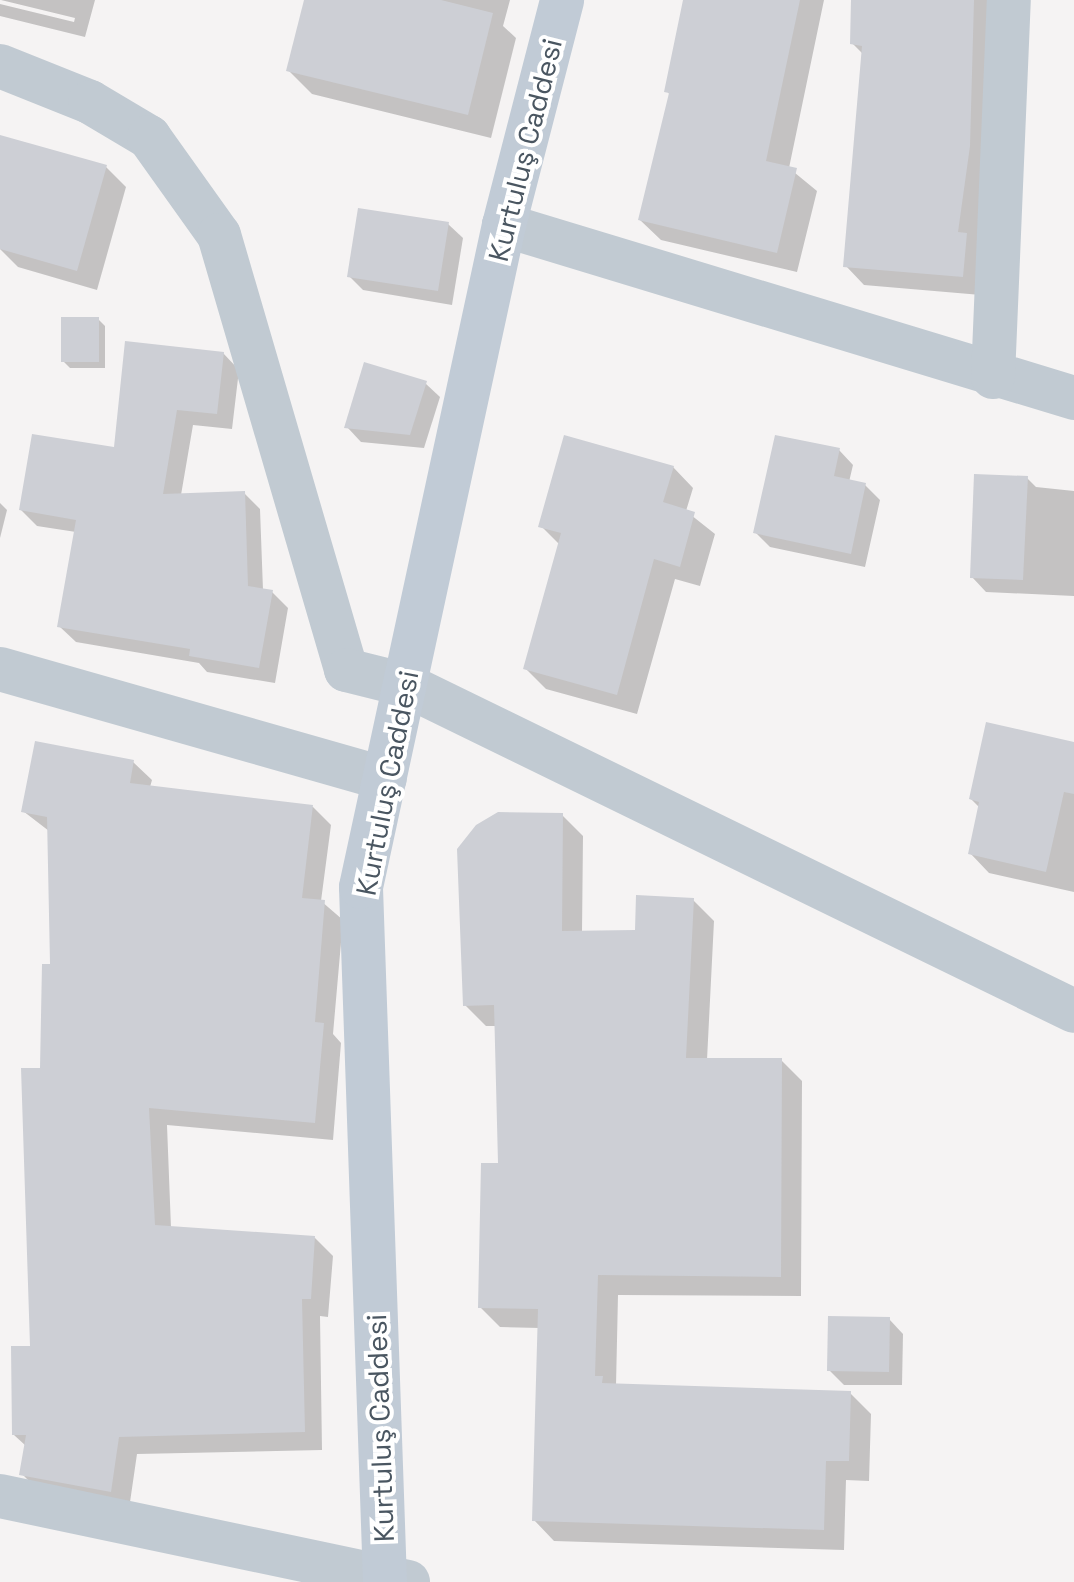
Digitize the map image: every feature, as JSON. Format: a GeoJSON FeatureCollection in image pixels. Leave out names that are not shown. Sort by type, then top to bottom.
{"type":"FeatureCollection","features":[{"type":"Feature","properties":{"kind":"main road","name":"Kurtuluş Caddesi"},"geometry":{"type":"LineString","coordinates":[[393,1580],[361,887],[504,225],[562,0]]}},
{"type":"Feature","properties":{"kind":"street"},"geometry":{"type":"LineString","coordinates":[[993,377],[1009,0]]}},
{"type":"Feature","properties":{"kind":"street"},"geometry":{"type":"LineString","coordinates":[[0,66],[90,102],[149,137],[219,235],[346,670],[406,685],[1074,1011]]}},
{"type":"Feature","properties":{"kind":"street"},"geometry":{"type":"LineString","coordinates":[[504,225],[993,377],[1074,398]]}},
{"type":"Feature","properties":{"kind":"street"},"geometry":{"type":"LineString","coordinates":[[0,669],[385,779]]}},
{"type":"Feature","properties":{"kind":"street"},"geometry":{"type":"LineString","coordinates":[[0,1496],[393,1580]]}},
{"type":"Feature","properties":{"kind":"building"},"geometry":{"type":"Polygon","coordinates":[[[304,0],[441,0],[493,13],[468,115],[286,71],[304,0]]]}},
{"type":"Feature","properties":{"kind":"building"},"geometry":{"type":"Polygon","coordinates":[[[683,0],[800,0],[766,161],[797,168],[777,253],[638,220],[669,93],[664,92],[683,0]]]}},
{"type":"Feature","properties":{"kind":"building"},"geometry":{"type":"Polygon","coordinates":[[[851,0],[974,0],[970,146],[958,232],[967,233],[963,277],[843,267],[862,46],[850,44],[851,0]]]}},
{"type":"Feature","properties":{"kind":"building"},"geometry":{"type":"Polygon","coordinates":[[[0,135],[107,165],[77,271],[0,249],[0,135]]]}},
{"type":"Feature","properties":{"kind":"building"},"geometry":{"type":"Polygon","coordinates":[[[358,208],[449,222],[438,291],[347,277],[358,208]]]}},
{"type":"Feature","properties":{"kind":"building"},"geometry":{"type":"Polygon","coordinates":[[[61,317],[99,317],[99,362],[61,362],[61,317]]]}},
{"type":"Feature","properties":{"kind":"building"},"geometry":{"type":"Polygon","coordinates":[[[125,341],[224,352],[217,414],[177,410],[163,494],[245,491],[248,586],[273,590],[259,668],[189,656],[190,649],[57,627],[76,520],[19,510],[32,434],[114,447],[125,341]]]}},
{"type":"Feature","properties":{"kind":"building"},"geometry":{"type":"Polygon","coordinates":[[[364,362],[427,381],[410,435],[344,428],[364,362]]]}},
{"type":"Feature","properties":{"kind":"building"},"geometry":{"type":"Polygon","coordinates":[[[564,435],[674,466],[663,502],[695,512],[680,567],[654,559],[617,695],[523,669],[561,533],[538,527],[564,435]]]}},
{"type":"Feature","properties":{"kind":"building"},"geometry":{"type":"Polygon","coordinates":[[[775,435],[840,448],[834,476],[866,483],[851,554],[753,533],[775,435]]]}},
{"type":"Feature","properties":{"kind":"building"},"geometry":{"type":"Polygon","coordinates":[[[974,474],[1028,476],[1023,580],[970,578],[974,474]]]}},
{"type":"Feature","properties":{"kind":"building"},"geometry":{"type":"Polygon","coordinates":[[[986,722],[1074,742],[1074,794],[1064,792],[1046,872],[968,854],[979,802],[969,799],[986,722]]]}},
{"type":"Feature","properties":{"kind":"building"},"geometry":{"type":"Polygon","coordinates":[[[35,741],[134,760],[130,783],[313,805],[302,898],[325,900],[315,1022],[324,1023],[315,1123],[149,1108],[155,1225],[315,1236],[311,1299],[302,1299],[305,1432],[119,1437],[111,1492],[19,1475],[26,1435],[12,1435],[11,1346],[30,1346],[21,1068],[40,1068],[42,964],[50,964],[47,817],[21,812],[35,741]]]}},
{"type":"Feature","properties":{"kind":"building"},"geometry":{"type":"Polygon","coordinates":[[[498,812],[563,813],[562,931],[635,930],[636,895],[694,898],[686,1058],[782,1058],[781,1277],[598,1275],[595,1376],[603,1376],[602,1383],[851,1391],[849,1461],[826,1461],[824,1530],[532,1521],[538,1309],[478,1308],[481,1163],[498,1163],[494,1005],[463,1006],[457,849],[476,825],[498,812]]]}},
{"type":"Feature","properties":{"kind":"building"},"geometry":{"type":"Polygon","coordinates":[[[828,1316],[890,1317],[889,1372],[827,1371],[828,1316]]]}}]}
